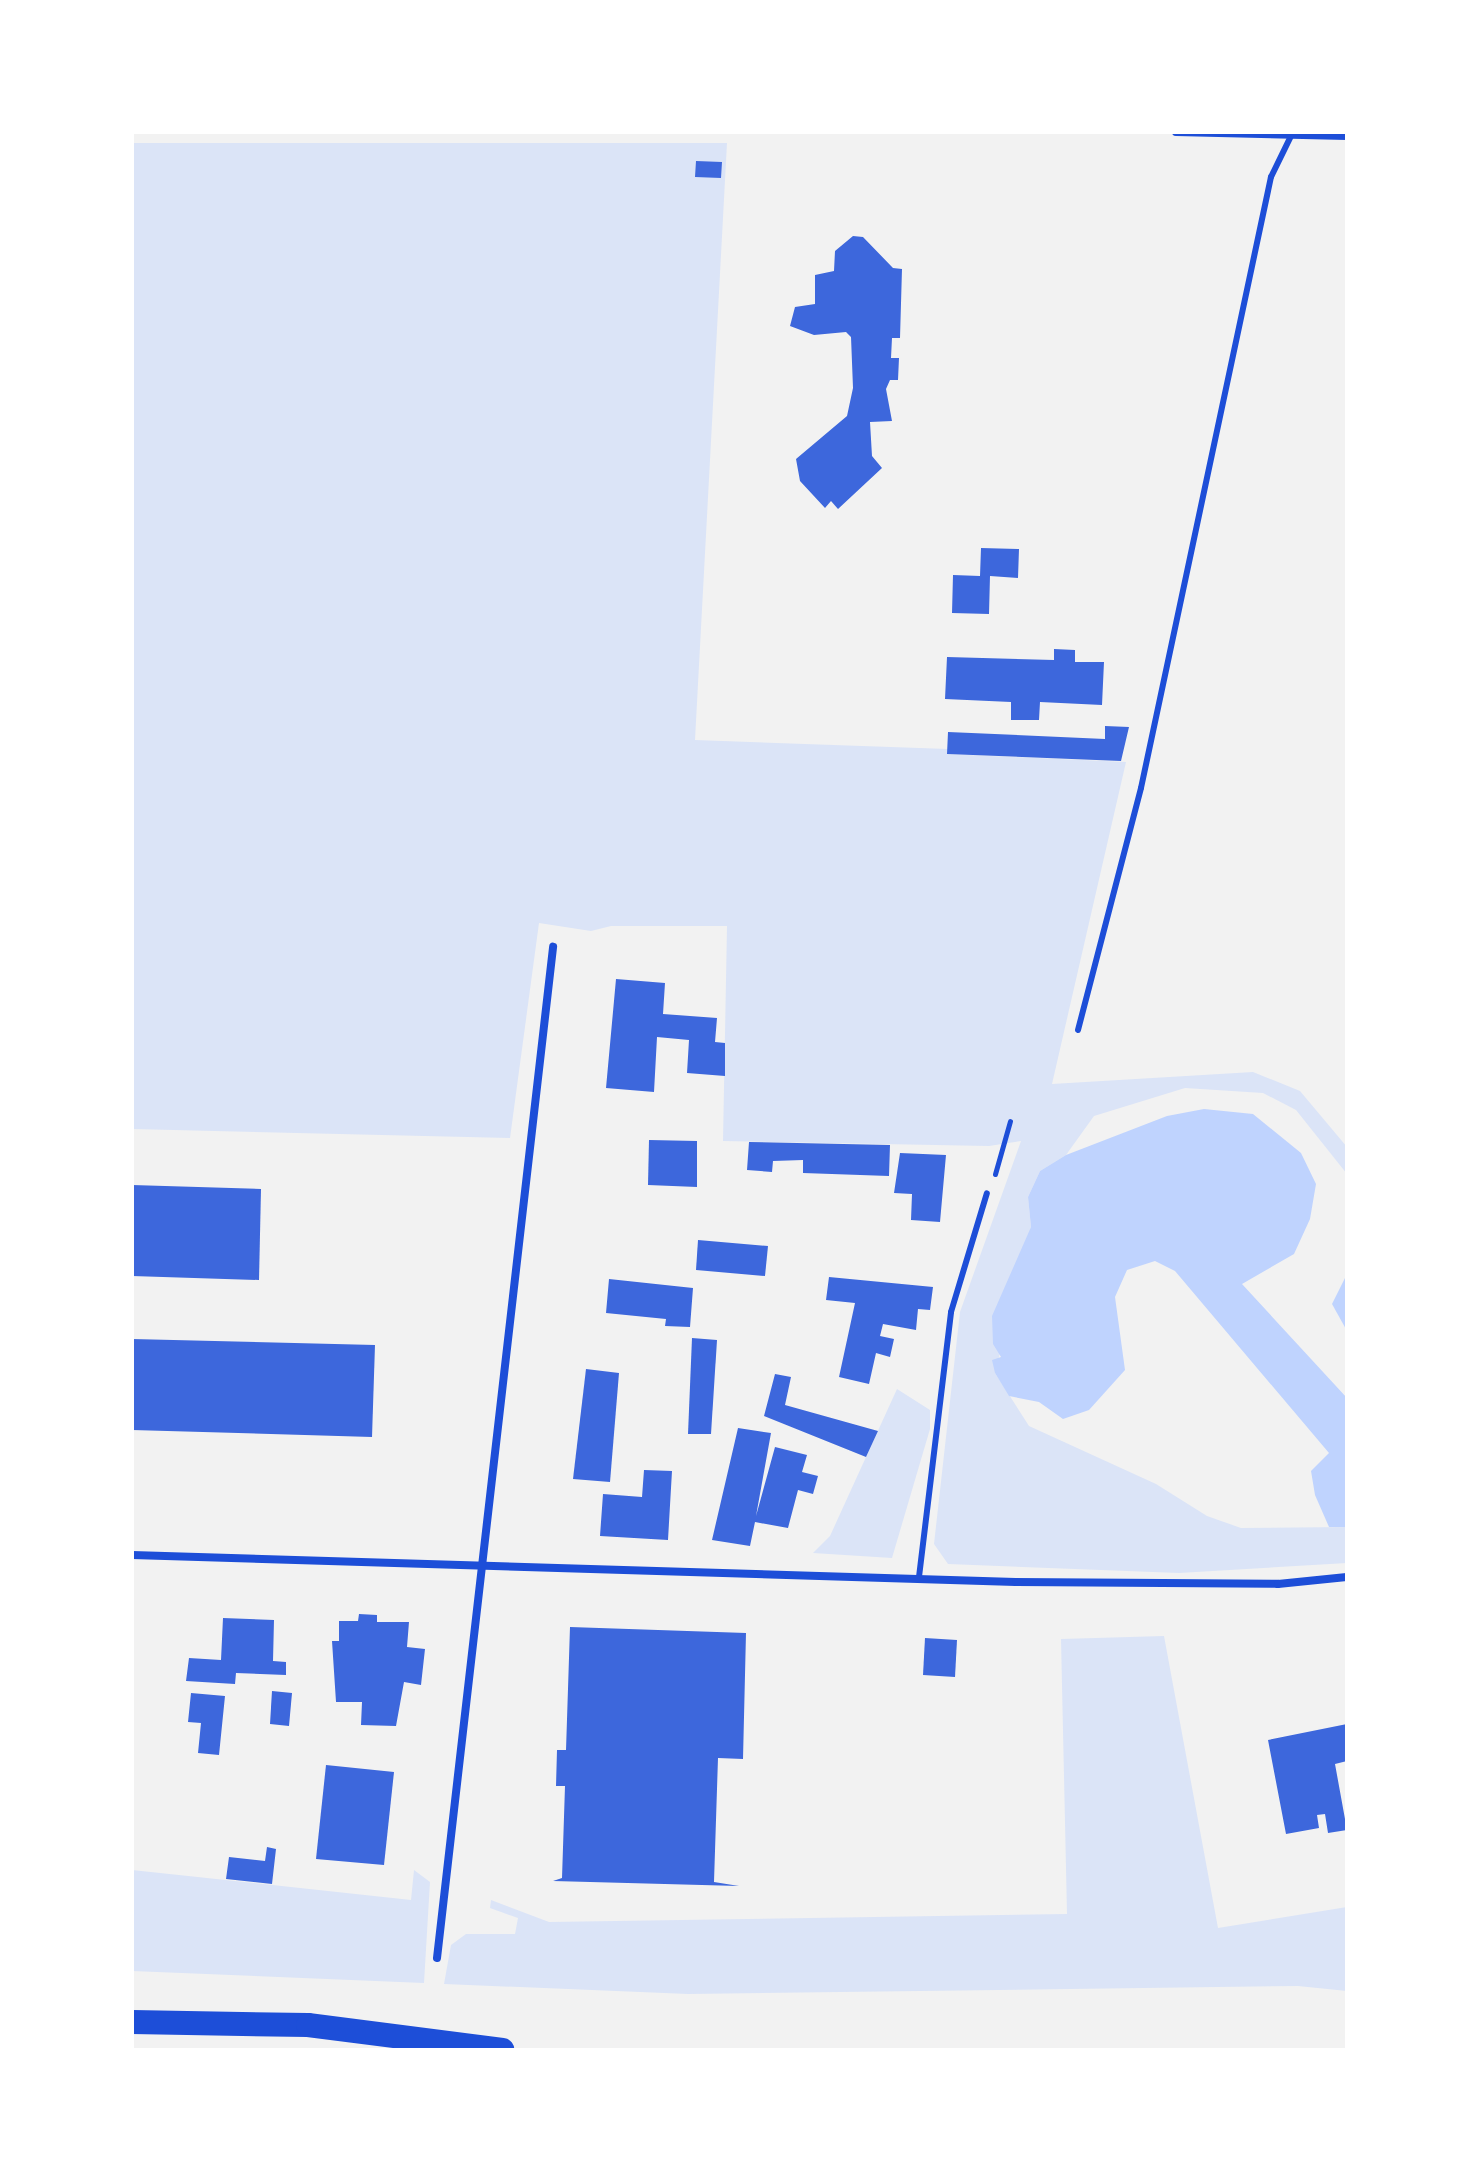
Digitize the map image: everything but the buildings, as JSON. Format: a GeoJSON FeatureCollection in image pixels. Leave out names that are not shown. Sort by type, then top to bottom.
{"type":"FeatureCollection","features":[{"type":"Feature","properties":{"kind":"highway"},"geometry":{"type":"LineString","coordinates":[[132,2022],[308,2025],[502,2050]]}},
{"type":"Feature","properties":{"kind":"street"},"geometry":{"type":"LineString","coordinates":[[1176,132],[1347,136]]}},
{"type":"Feature","properties":{"kind":"street"},"geometry":{"type":"LineString","coordinates":[[437,1958],[486,1564],[553,947]]}},
{"type":"Feature","properties":{"kind":"street"},"geometry":{"type":"LineString","coordinates":[[132,1555],[1192,1584],[1347,1577]]}},
{"type":"Feature","properties":{"kind":"lane"},"geometry":{"type":"LineString","coordinates":[[1078,1030],[1141,788],[1271,177],[1291,136]]}},
{"type":"Feature","properties":{"kind":"lane"},"geometry":{"type":"LineString","coordinates":[[919,1577],[945,1345],[987,1193]]}},
{"type":"Feature","properties":{"kind":"path"},"geometry":{"type":"LineString","coordinates":[[987,1193],[1010,1121]]}},
{"type":"Feature","properties":{"kind":"shaded area"},"geometry":{"type":"Polygon","coordinates":[[[132,143],[727,143],[695,740],[948,749],[948,754],[1126,762],[1052,1084],[1253,1072],[1300,1091],[1347,1147],[1347,1174],[1296,1110],[1263,1093],[1185,1088],[1094,1116],[1066,1155],[1040,1171],[1028,1197],[1031,1227],[995,1373],[1029,1426],[1156,1484],[1207,1516],[1241,1528],[1347,1527],[1347,1563],[1179,1573],[948,1564],[934,1544],[960,1312],[1021,1141],[989,1146],[723,1141],[727,926],[611,926],[591,931],[539,923],[510,1138],[132,1129],[132,143]]]}},
{"type":"Feature","properties":{"kind":"shaded area"},"geometry":{"type":"Polygon","coordinates":[[[897,1389],[930,1410],[930,1429],[892,1558],[813,1553],[830,1536],[897,1389]]]}},
{"type":"Feature","properties":{"kind":"shaded area"},"geometry":{"type":"Polygon","coordinates":[[[1164,1636],[1218,1928],[1347,1907],[1347,1991],[1298,1986],[688,1994],[444,1984],[451,1945],[466,1934],[515,1934],[518,1918],[490,1908],[491,1900],[549,1922],[1067,1914],[1061,1639],[1164,1636]]]}},
{"type":"Feature","properties":{"kind":"shaded area"},"geometry":{"type":"Polygon","coordinates":[[[132,1870],[411,1900],[414,1870],[430,1882],[424,1983],[132,1971],[132,1870]]]}},
{"type":"Feature","properties":{"kind":"water"},"geometry":{"type":"Polygon","coordinates":[[[1204,1109],[1253,1114],[1301,1153],[1316,1184],[1310,1219],[1294,1254],[1242,1284],[1347,1398],[1347,1527],[1329,1527],[1315,1495],[1311,1471],[1329,1453],[1175,1271],[1155,1261],[1127,1270],[1115,1297],[1125,1370],[1089,1410],[1063,1419],[1039,1402],[1009,1396],[995,1373],[992,1360],[1001,1357],[993,1344],[992,1316],[1031,1227],[1028,1197],[1040,1171],[1066,1155],[1167,1116],[1204,1109]]]}},
{"type":"Feature","properties":{"kind":"water"},"geometry":{"type":"Polygon","coordinates":[[[1347,1274],[1347,1331],[1332,1304],[1347,1274]]]}}]}
